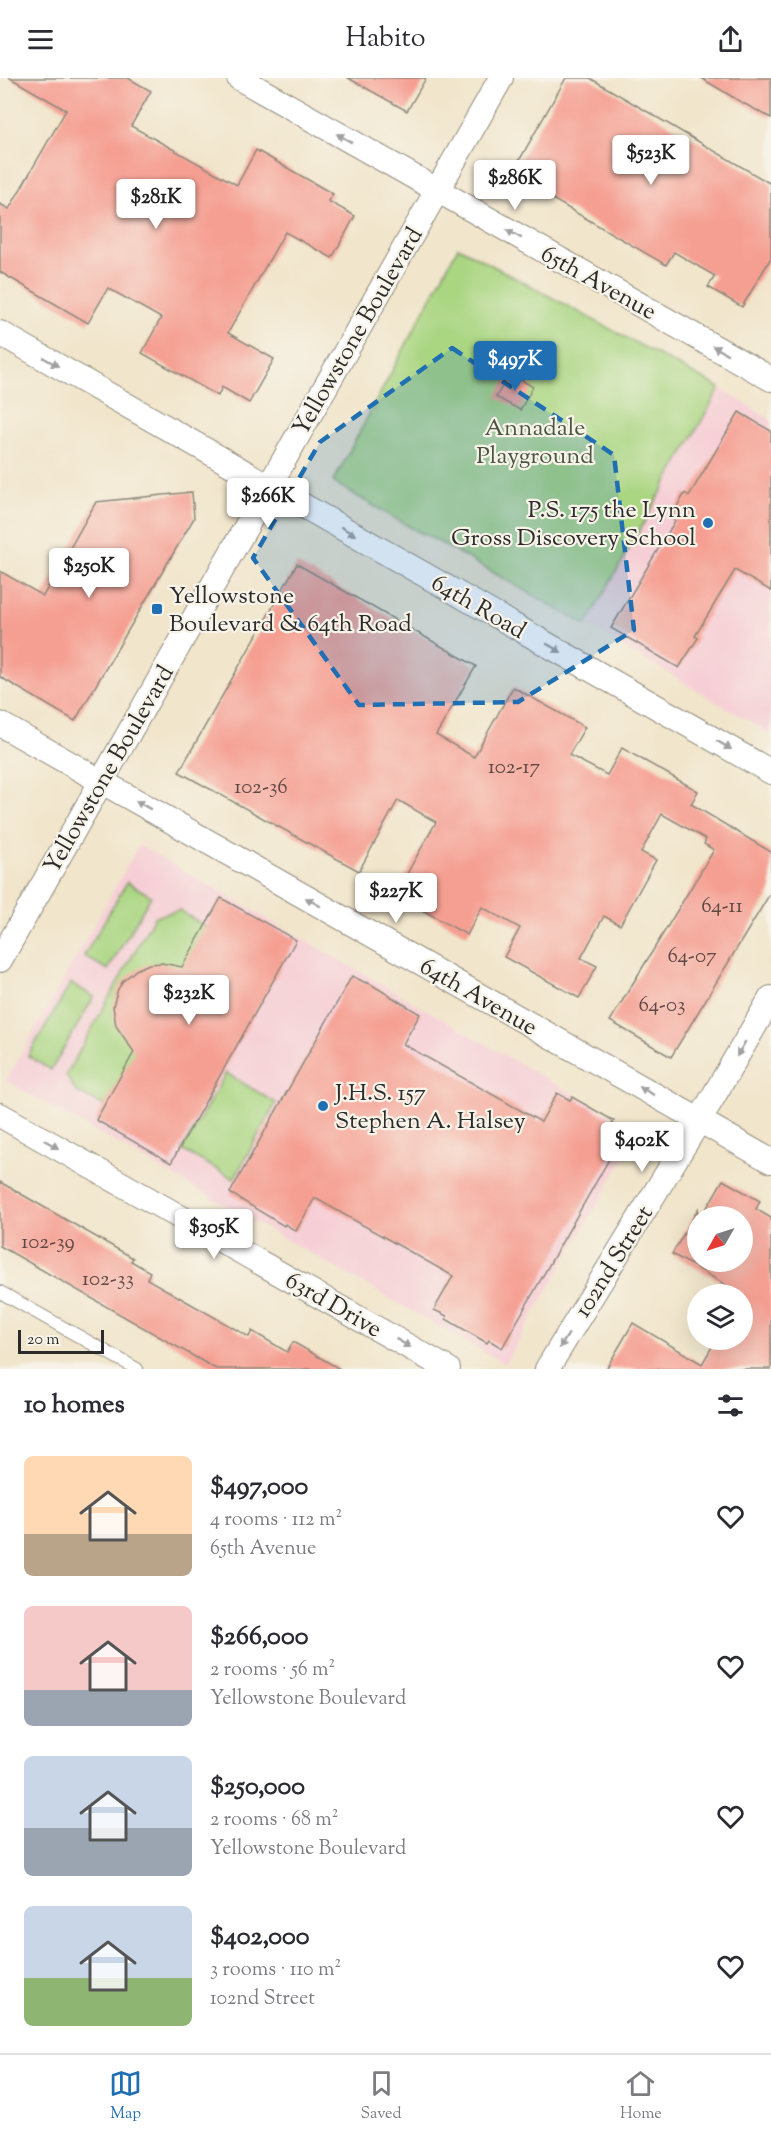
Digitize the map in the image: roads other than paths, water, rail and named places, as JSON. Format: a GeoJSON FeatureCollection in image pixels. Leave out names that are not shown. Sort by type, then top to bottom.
{"type":"FeatureCollection","features":[{"type":"Feature","properties":{"kind":"street","name":"65th Avenue"},"geometry":{"type":"LineString","coordinates":[[239,78],[771,379]]}},
{"type":"Feature","properties":{"kind":"street","name":"Yellowstone Boulevard"},"geometry":{"type":"LineString","coordinates":[[0,960],[501,78]]}},
{"type":"Feature","properties":{"kind":"street","name":"64th Road"},"geometry":{"type":"LineString","coordinates":[[0,333],[771,772]]}},
{"type":"Feature","properties":{"kind":"street","name":"64th Avenue"},"geometry":{"type":"LineString","coordinates":[[0,724],[771,1161]]}},
{"type":"Feature","properties":{"kind":"street","name":"102nd Street"},"geometry":{"type":"LineString","coordinates":[[547,1369],[771,998]]}},
{"type":"Feature","properties":{"kind":"street","name":"63rd Drive"},"geometry":{"type":"LineString","coordinates":[[0,1115],[448,1369]]}},
{"type":"Feature","properties":{"kind":"lane"},"geometry":{"type":"LineString","coordinates":[[0,1292],[137,1369]]}},
{"type":"Feature","properties":{"kind":"place","name":"P.S. 175 the Lynn Gross Discovery School"},"geometry":{"type":"Point","coordinates":[708,523]}},
{"type":"Feature","properties":{"kind":"place","name":"Yellowstone Boulevard & 64th Road"},"geometry":{"type":"Point","coordinates":[157,609]}},
{"type":"Feature","properties":{"kind":"place","name":"J.H.S. 157 Stephen A. Halsey"},"geometry":{"type":"Point","coordinates":[323,1106]}},
{"type":"Feature","properties":{"kind":"park label","name":"Annadale Playground"},"geometry":{"type":"Point","coordinates":[535,441]}}]}
